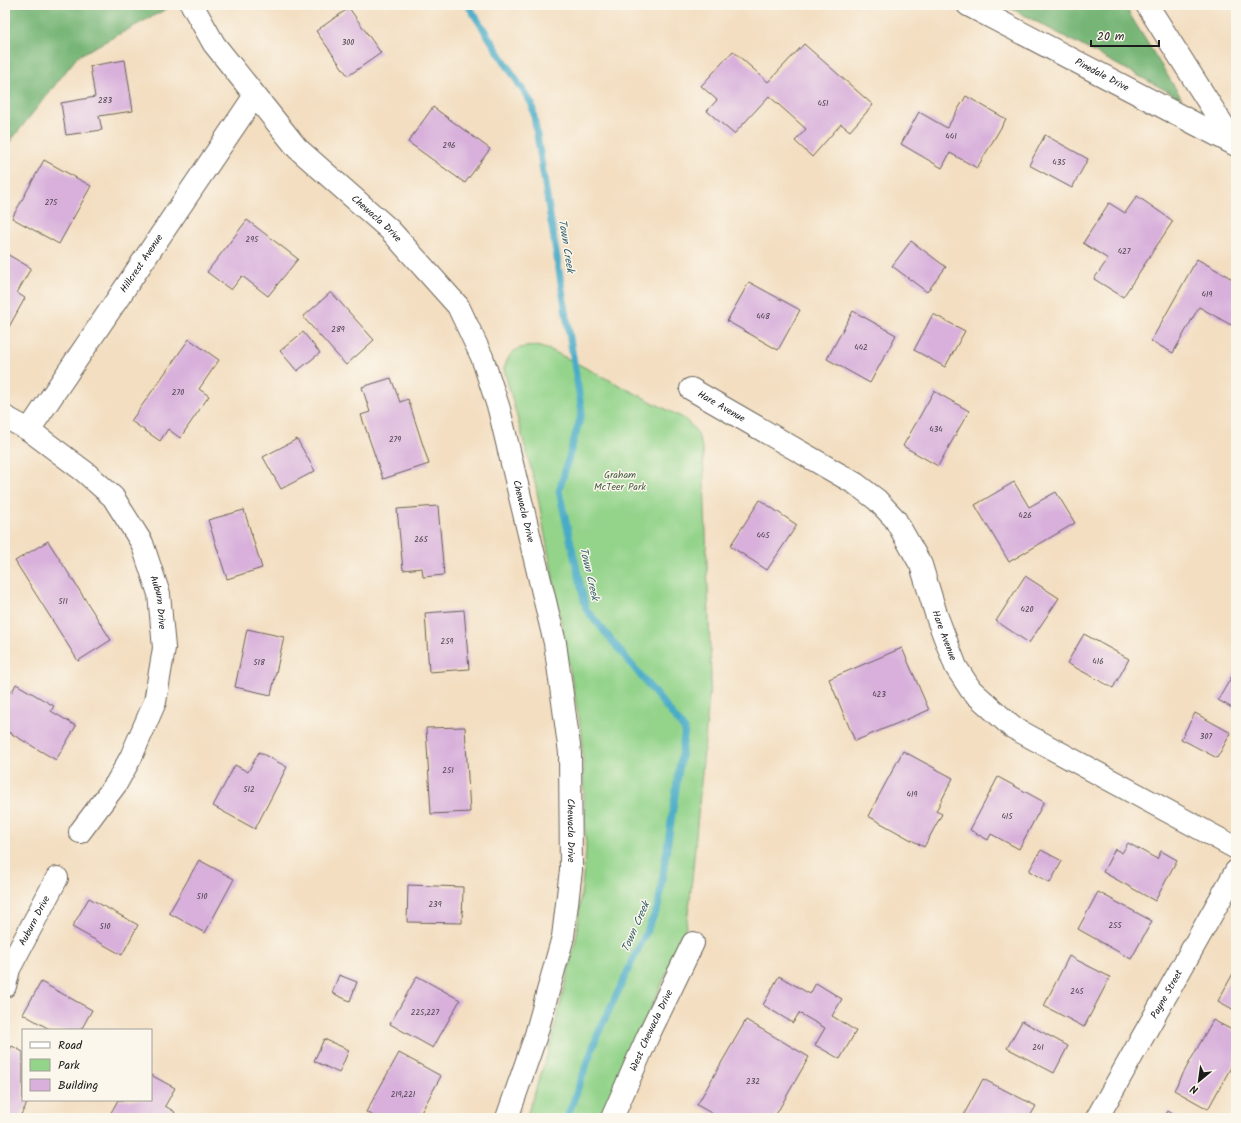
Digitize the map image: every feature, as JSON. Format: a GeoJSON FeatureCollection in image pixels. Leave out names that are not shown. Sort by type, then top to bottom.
{"type":"FeatureCollection","features":[{"type":"Feature","properties":{"kind":"street","name":"Chewacla Drive"},"geometry":{"type":"LineString","coordinates":[[192,5],[214,44],[254,97],[297,148],[390,230],[458,306],[482,357],[498,409],[555,643],[570,753],[571,870],[563,937],[535,1038],[506,1118]]}},
{"type":"Feature","properties":{"kind":"street","name":"Pinedale Drive"},"geometry":{"type":"LineString","coordinates":[[968,5],[1236,145]]}},
{"type":"Feature","properties":{"kind":"street","name":"Pinedale Drive"},"geometry":{"type":"LineString","coordinates":[[1147,5],[1236,145]]}},
{"type":"Feature","properties":{"kind":"street","name":"Hillcrest Avenue"},"geometry":{"type":"LineString","coordinates":[[29,430],[254,97]]}},
{"type":"Feature","properties":{"kind":"street","name":"Hare Avenue"},"geometry":{"type":"LineString","coordinates":[[691,389],[856,484],[877,500],[895,519],[921,565],[937,617],[956,667],[971,690],[1012,726],[1236,848]]}},
{"type":"Feature","properties":{"kind":"street","name":"Auburn Drive"},"geometry":{"type":"LineString","coordinates":[[5,417],[29,430],[85,472],[113,497],[142,543],[159,594],[164,648],[155,702],[131,757],[116,784],[80,832]]}},
{"type":"Feature","properties":{"kind":"street","name":"Payne Street"},"geometry":{"type":"LineString","coordinates":[[1097,1118],[1236,871]]}},
{"type":"Feature","properties":{"kind":"street","name":"Auburn Drive"},"geometry":{"type":"LineString","coordinates":[[5,986],[9,969],[57,878]]}},
{"type":"Feature","properties":{"kind":"street","name":"West Chewacla Drive"},"geometry":{"type":"LineString","coordinates":[[612,1118],[648,1036],[693,943]]}},
{"type":"Feature","properties":{"kind":"green space"},"geometry":{"type":"Polygon","coordinates":[[[5,5],[174,5],[78,56],[5,148],[5,5]]]}},
{"type":"Feature","properties":{"kind":"green space"},"geometry":{"type":"Polygon","coordinates":[[[1005,5],[1124,5],[1182,99],[1005,5]]]}},
{"type":"Feature","properties":{"kind":"green space","name":"Graham McTeer Park"},"geometry":{"type":"Polygon","coordinates":[[[537,346],[553,351],[685,419],[697,432],[703,450],[711,676],[690,900],[686,926],[677,950],[602,1118],[526,1118],[550,1047],[576,939],[586,850],[582,735],[536,487],[504,369],[506,362],[515,350],[524,347],[537,346]]]}},
{"type":"Feature","properties":{"kind":"building"},"geometry":{"type":"Polygon","coordinates":[[[349,8],[381,53],[348,76],[316,31],[349,8]]]}},
{"type":"Feature","properties":{"kind":"building"},"geometry":{"type":"Polygon","coordinates":[[[804,44],[873,105],[850,131],[841,124],[812,157],[795,141],[806,129],[769,96],[734,134],[707,111],[717,100],[701,86],[733,51],[768,82],[804,44]]]}},
{"type":"Feature","properties":{"kind":"building"},"geometry":{"type":"Polygon","coordinates":[[[125,60],[133,111],[99,116],[102,130],[66,135],[61,103],[95,97],[90,66],[125,60]]]}},
{"type":"Feature","properties":{"kind":"building"},"geometry":{"type":"Polygon","coordinates":[[[966,96],[1006,119],[977,168],[950,153],[942,168],[901,144],[919,112],[947,128],[966,96]]]}},
{"type":"Feature","properties":{"kind":"building"},"geometry":{"type":"Polygon","coordinates":[[[433,107],[490,149],[465,183],[408,142],[433,107]]]}},
{"type":"Feature","properties":{"kind":"building"},"geometry":{"type":"Polygon","coordinates":[[[1045,135],[1088,159],[1072,188],[1029,165],[1045,135]]]}},
{"type":"Feature","properties":{"kind":"building"},"geometry":{"type":"Polygon","coordinates":[[[44,160],[91,186],[59,244],[12,218],[44,160]]]}},
{"type":"Feature","properties":{"kind":"building"},"geometry":{"type":"Polygon","coordinates":[[[1137,196],[1173,221],[1123,297],[1094,279],[1108,259],[1083,243],[1109,203],[1125,213],[1137,196]]]}},
{"type":"Feature","properties":{"kind":"building"},"geometry":{"type":"Polygon","coordinates":[[[247,220],[298,259],[268,296],[242,276],[231,290],[207,272],[247,220]]]}},
{"type":"Feature","properties":{"kind":"building"},"geometry":{"type":"Polygon","coordinates":[[[911,241],[946,267],[927,292],[892,266],[911,241]]]}},
{"type":"Feature","properties":{"kind":"building"},"geometry":{"type":"Polygon","coordinates":[[[5,253],[31,268],[17,293],[25,298],[5,334],[5,253]]]}},
{"type":"Feature","properties":{"kind":"building"},"geometry":{"type":"Polygon","coordinates":[[[1197,259],[1236,281],[1236,317],[1231,325],[1199,307],[1173,353],[1151,341],[1197,259]]]}},
{"type":"Feature","properties":{"kind":"building"},"geometry":{"type":"Polygon","coordinates":[[[749,282],[800,310],[778,350],[727,321],[749,282]]]}},
{"type":"Feature","properties":{"kind":"building"},"geometry":{"type":"Polygon","coordinates":[[[331,292],[374,340],[346,365],[303,317],[331,292]]]}},
{"type":"Feature","properties":{"kind":"building"},"geometry":{"type":"Polygon","coordinates":[[[853,311],[896,335],[870,383],[827,359],[853,311]]]}},
{"type":"Feature","properties":{"kind":"building"},"geometry":{"type":"Polygon","coordinates":[[[933,314],[965,331],[945,367],[914,350],[933,314]]]}},
{"type":"Feature","properties":{"kind":"building"},"geometry":{"type":"Polygon","coordinates":[[[303,332],[320,353],[297,371],[280,351],[303,332]]]}},
{"type":"Feature","properties":{"kind":"building"},"geometry":{"type":"Polygon","coordinates":[[[189,339],[219,360],[199,389],[209,396],[180,438],[168,429],[160,441],[131,421],[189,339]]]}},
{"type":"Feature","properties":{"kind":"building"},"geometry":{"type":"Polygon","coordinates":[[[391,378],[400,402],[408,399],[429,464],[383,479],[361,415],[370,412],[362,387],[391,378]]]}},
{"type":"Feature","properties":{"kind":"building"},"geometry":{"type":"Polygon","coordinates":[[[934,391],[969,411],[938,466],[903,446],[934,391]]]}},
{"type":"Feature","properties":{"kind":"building"},"geometry":{"type":"Polygon","coordinates":[[[297,439],[315,471],[281,489],[263,457],[297,439]]]}},
{"type":"Feature","properties":{"kind":"building"},"geometry":{"type":"Polygon","coordinates":[[[1014,482],[1029,507],[1056,492],[1075,523],[1009,562],[975,505],[1014,482]]]}},
{"type":"Feature","properties":{"kind":"building"},"geometry":{"type":"Polygon","coordinates":[[[760,500],[797,525],[767,570],[730,546],[760,500]]]}},
{"type":"Feature","properties":{"kind":"building"},"geometry":{"type":"Polygon","coordinates":[[[438,506],[444,575],[423,577],[422,568],[403,570],[397,509],[438,506]]]}},
{"type":"Feature","properties":{"kind":"building"},"geometry":{"type":"Polygon","coordinates":[[[244,510],[262,568],[227,579],[208,520],[244,510]]]}},
{"type":"Feature","properties":{"kind":"building"},"geometry":{"type":"Polygon","coordinates":[[[48,541],[111,640],[78,661],[15,561],[48,541]]]}},
{"type":"Feature","properties":{"kind":"building"},"geometry":{"type":"Polygon","coordinates":[[[1025,576],[1059,598],[1029,643],[996,621],[1025,576]]]}},
{"type":"Feature","properties":{"kind":"building"},"geometry":{"type":"Polygon","coordinates":[[[464,610],[469,669],[429,672],[425,613],[464,610]]]}},
{"type":"Feature","properties":{"kind":"building"},"geometry":{"type":"Polygon","coordinates":[[[247,629],[284,637],[271,695],[235,687],[247,629]]]}},
{"type":"Feature","properties":{"kind":"building"},"geometry":{"type":"Polygon","coordinates":[[[1084,634],[1129,659],[1113,688],[1067,663],[1084,634]]]}},
{"type":"Feature","properties":{"kind":"building"},"geometry":{"type":"Polygon","coordinates":[[[902,648],[929,710],[855,741],[829,679],[902,648]]]}},
{"type":"Feature","properties":{"kind":"building"},"geometry":{"type":"Polygon","coordinates":[[[1236,671],[1236,710],[1218,700],[1236,671]]]}},
{"type":"Feature","properties":{"kind":"building"},"geometry":{"type":"Polygon","coordinates":[[[16,684],[54,706],[51,711],[76,726],[56,760],[5,730],[5,688],[12,692],[16,684]]]}},
{"type":"Feature","properties":{"kind":"building"},"geometry":{"type":"Polygon","coordinates":[[[1195,713],[1231,733],[1217,758],[1181,739],[1195,713]]]}},
{"type":"Feature","properties":{"kind":"building"},"geometry":{"type":"Polygon","coordinates":[[[465,727],[470,812],[431,814],[426,728],[465,727]]]}},
{"type":"Feature","properties":{"kind":"building"},"geometry":{"type":"Polygon","coordinates":[[[903,751],[953,778],[936,811],[942,814],[924,847],[868,816],[903,751]]]}},
{"type":"Feature","properties":{"kind":"building"},"geometry":{"type":"Polygon","coordinates":[[[259,752],[287,767],[255,829],[213,806],[235,765],[248,772],[259,752]]]}},
{"type":"Feature","properties":{"kind":"building"},"geometry":{"type":"Polygon","coordinates":[[[998,777],[1044,802],[1019,849],[991,834],[988,840],[970,830],[998,777]]]}},
{"type":"Feature","properties":{"kind":"building"},"geometry":{"type":"Polygon","coordinates":[[[1128,843],[1157,859],[1161,851],[1177,860],[1155,901],[1103,872],[1115,849],[1122,853],[1128,843]]]}},
{"type":"Feature","properties":{"kind":"building"},"geometry":{"type":"Polygon","coordinates":[[[1041,850],[1062,861],[1050,883],[1029,871],[1041,850]]]}},
{"type":"Feature","properties":{"kind":"building"},"geometry":{"type":"Polygon","coordinates":[[[199,860],[234,879],[205,933],[169,913],[199,860]]]}},
{"type":"Feature","properties":{"kind":"building"},"geometry":{"type":"Polygon","coordinates":[[[408,885],[463,887],[462,923],[407,922],[408,885]]]}},
{"type":"Feature","properties":{"kind":"building"},"geometry":{"type":"Polygon","coordinates":[[[1098,892],[1152,921],[1131,959],[1078,929],[1098,892]]]}},
{"type":"Feature","properties":{"kind":"building"},"geometry":{"type":"Polygon","coordinates":[[[89,898],[138,925],[122,955],[72,927],[89,898]]]}},
{"type":"Feature","properties":{"kind":"building"},"geometry":{"type":"Polygon","coordinates":[[[1069,956],[1110,977],[1084,1027],[1044,1006],[1069,956]]]}},
{"type":"Feature","properties":{"kind":"building"},"geometry":{"type":"Polygon","coordinates":[[[1236,968],[1236,1011],[1218,1001],[1236,968]]]}},
{"type":"Feature","properties":{"kind":"building"},"geometry":{"type":"Polygon","coordinates":[[[339,975],[357,982],[350,1001],[332,993],[339,975]]]}},
{"type":"Feature","properties":{"kind":"building"},"geometry":{"type":"Polygon","coordinates":[[[417,976],[460,1000],[433,1048],[390,1024],[417,976]]]}},
{"type":"Feature","properties":{"kind":"building"},"geometry":{"type":"Polygon","coordinates":[[[779,976],[810,994],[816,983],[842,999],[832,1016],[856,1031],[840,1059],[815,1045],[825,1028],[799,1013],[793,1023],[763,1005],[779,976]]]}},
{"type":"Feature","properties":{"kind":"building"},"geometry":{"type":"Polygon","coordinates":[[[41,982],[92,1010],[82,1029],[49,1029],[23,1014],[41,982]]]}},
{"type":"Feature","properties":{"kind":"building"},"geometry":{"type":"Polygon","coordinates":[[[746,1020],[809,1057],[774,1118],[720,1118],[697,1105],[746,1020]]]}},
{"type":"Feature","properties":{"kind":"building"},"geometry":{"type":"Polygon","coordinates":[[[1213,1020],[1236,1032],[1236,1058],[1208,1109],[1174,1090],[1213,1020]]]}},
{"type":"Feature","properties":{"kind":"building"},"geometry":{"type":"Polygon","coordinates":[[[1022,1021],[1068,1046],[1054,1073],[1007,1048],[1022,1021]]]}},
{"type":"Feature","properties":{"kind":"building"},"geometry":{"type":"Polygon","coordinates":[[[324,1039],[349,1050],[339,1073],[314,1061],[324,1039]]]}},
{"type":"Feature","properties":{"kind":"building"},"geometry":{"type":"Polygon","coordinates":[[[12,1046],[22,1051],[22,1101],[28,1101],[19,1118],[5,1118],[5,1059],[12,1046]]]}},
{"type":"Feature","properties":{"kind":"building"},"geometry":{"type":"Polygon","coordinates":[[[399,1053],[441,1076],[418,1118],[377,1118],[366,1112],[399,1053]]]}},
{"type":"Feature","properties":{"kind":"building"},"geometry":{"type":"Polygon","coordinates":[[[152,1076],[175,1088],[165,1106],[175,1112],[172,1118],[108,1118],[117,1101],[152,1101],[152,1076]]]}},
{"type":"Feature","properties":{"kind":"building"},"geometry":{"type":"Polygon","coordinates":[[[983,1079],[1036,1106],[1029,1118],[962,1118],[983,1079]]]}},
{"type":"Feature","properties":{"kind":"building"},"geometry":{"type":"Polygon","coordinates":[[[1168,1111],[1179,1118],[1164,1118],[1168,1111]]]}},
{"type":"Feature","properties":{"kind":"waterway","name":"Town Creek"},"geometry":{"type":"LineString","coordinates":[[468,5],[532,104],[582,412],[559,491],[586,609],[685,730],[658,907],[597,1036],[567,1118]]}}]}
